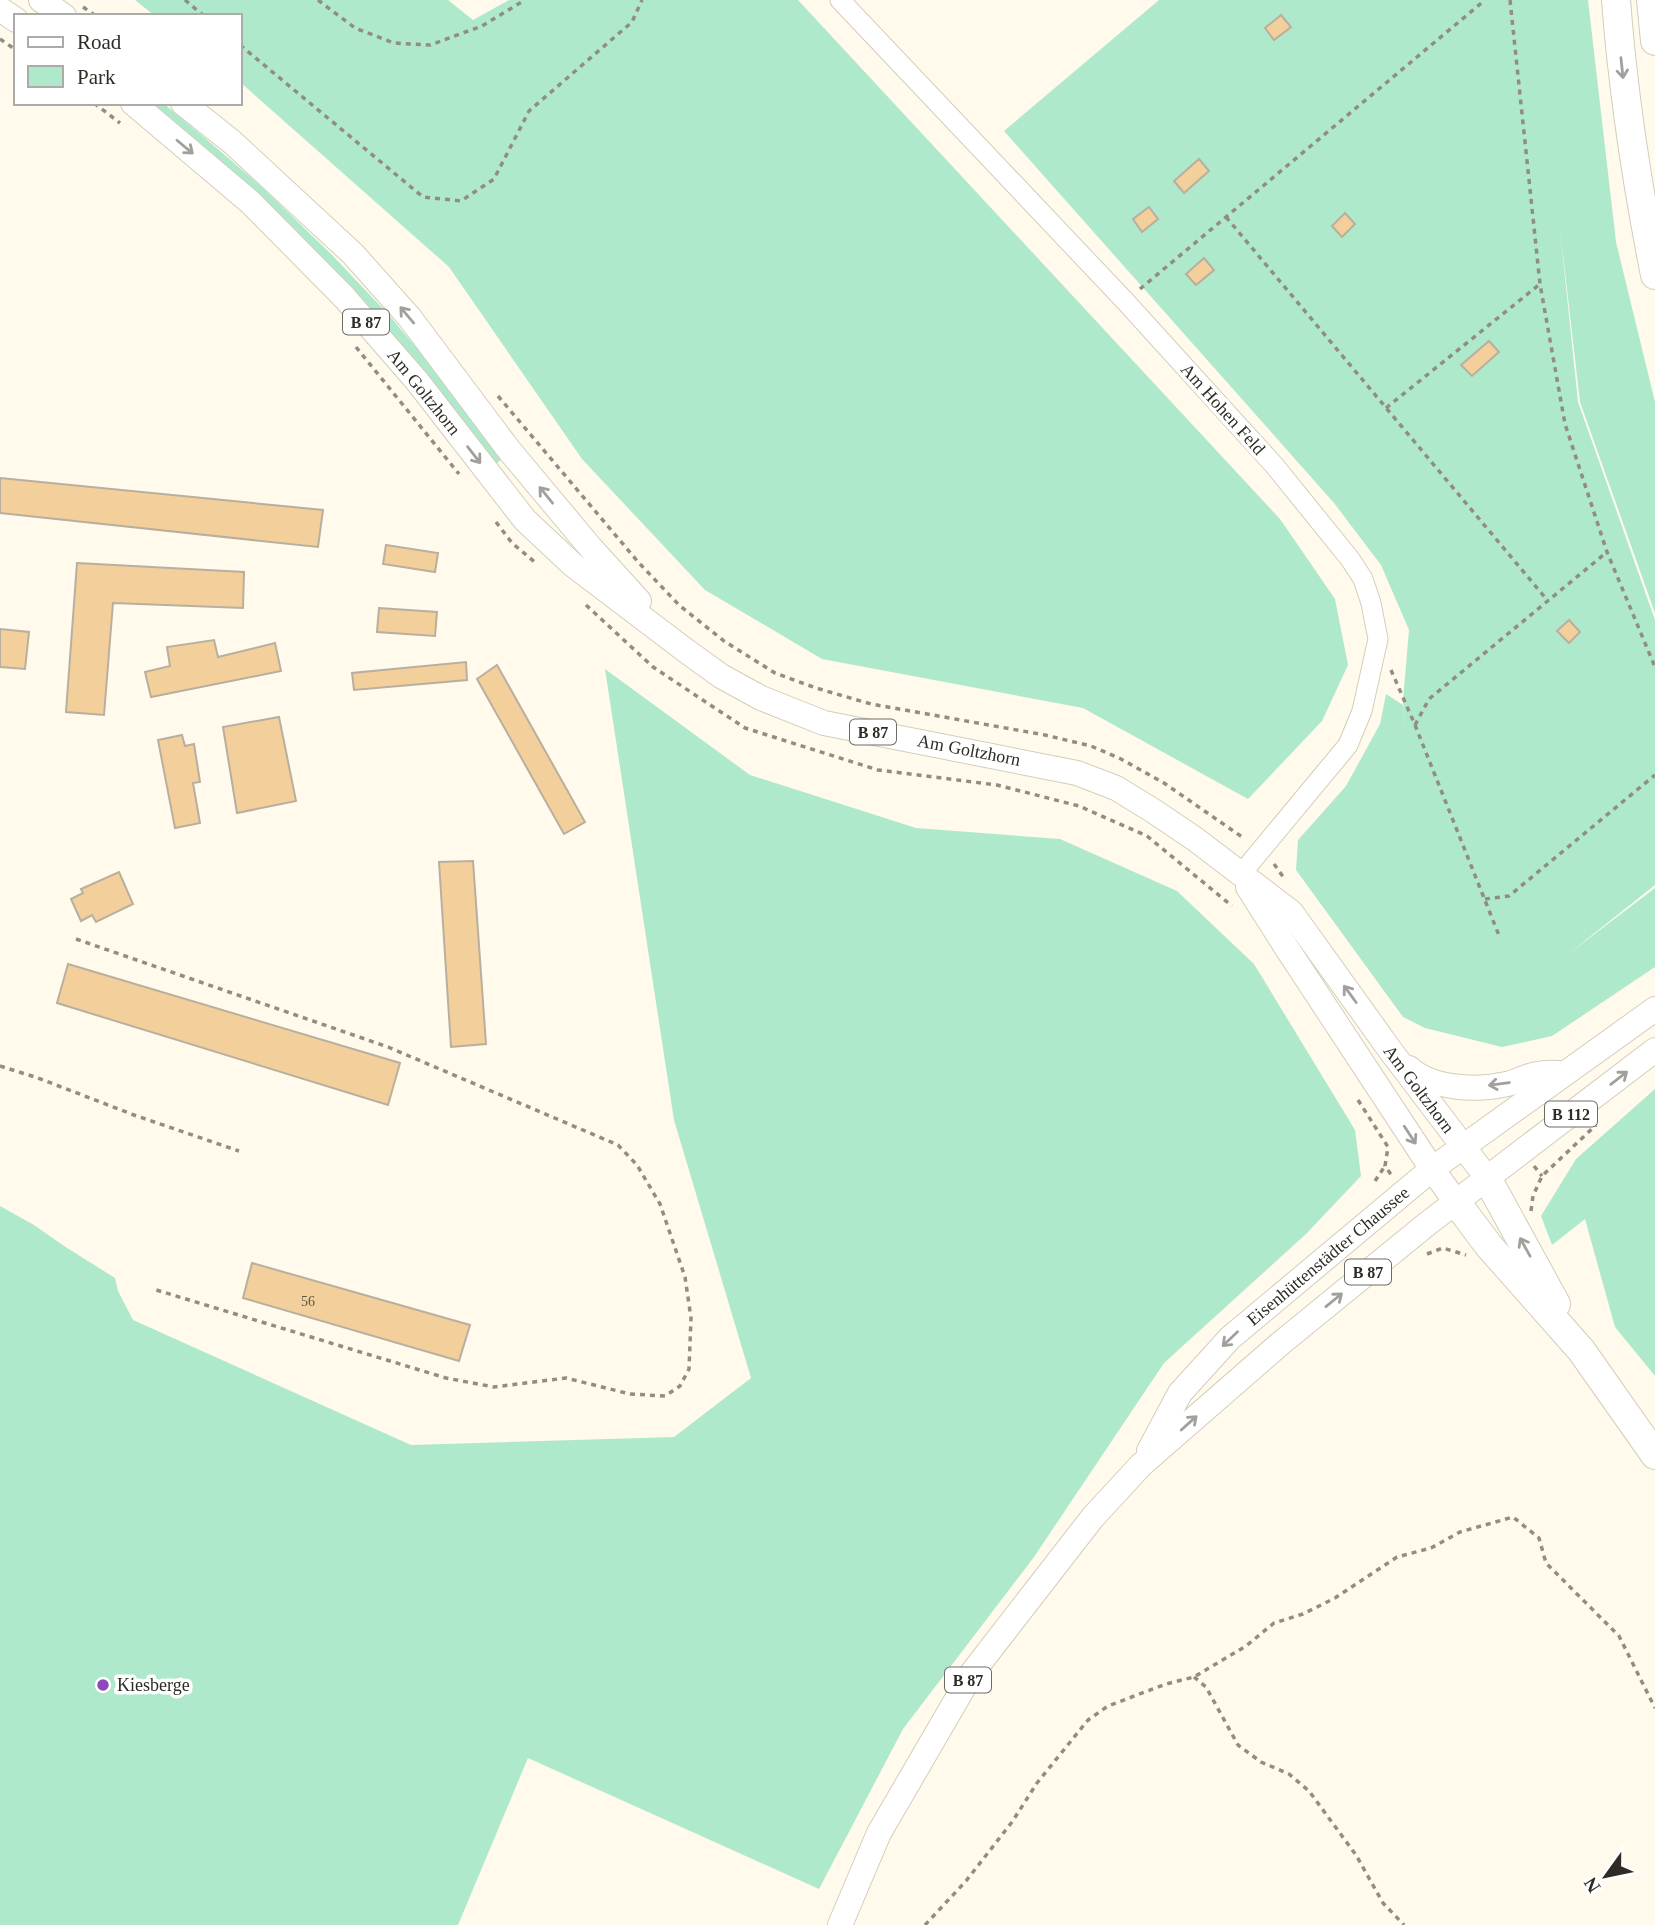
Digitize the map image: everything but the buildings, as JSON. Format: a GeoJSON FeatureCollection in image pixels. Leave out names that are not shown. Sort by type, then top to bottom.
{"type":"FeatureCollection","features":[{"type":"Feature","properties":{"kind":"highway"},"geometry":{"type":"LineString","coordinates":[[1616,0],[1622,74],[1638,190],[1655,275]]}},
{"type":"Feature","properties":{"kind":"highway"},"geometry":{"type":"LineString","coordinates":[[1651,0],[1655,41]]}},
{"type":"Feature","properties":{"kind":"highway"},"geometry":{"type":"LineString","coordinates":[[1487,1178],[1581,1350]]}},
{"type":"Feature","properties":{"kind":"highway"},"geometry":{"type":"LineString","coordinates":[[1456,1202],[1489,1246],[1581,1350],[1655,1454]]}},
{"type":"Feature","properties":{"kind":"main road"},"geometry":{"type":"LineString","coordinates":[[41,0],[61,14]]}},
{"type":"Feature","properties":{"kind":"main road","name":"Am Goltzhorn"},"geometry":{"type":"LineString","coordinates":[[135,105],[250,202],[344,297],[417,381],[524,520],[573,565],[721,676],[761,698],[824,723],[1077,773],[1116,788],[1152,810],[1291,912],[1390,1050],[1487,1178]]}},
{"type":"Feature","properties":{"kind":"main road","name":"Am Goltzhorn"},"geometry":{"type":"LineString","coordinates":[[186,105],[232,142],[353,254],[410,318],[509,450],[590,547],[685,650]]}},
{"type":"Feature","properties":{"kind":"main road","name":"Am Goltzhorn"},"geometry":{"type":"LineString","coordinates":[[1241,874],[1288,950],[1456,1202]]}},
{"type":"Feature","properties":{"kind":"main road","name":"Eisenhüttenstädter Chaussee"},"geometry":{"type":"LineString","coordinates":[[1141,1465],[1180,1393],[1230,1338],[1432,1169],[1655,1009]]}},
{"type":"Feature","properties":{"kind":"main road"},"geometry":{"type":"LineString","coordinates":[[1390,1050],[1415,1074],[1437,1084],[1484,1087],[1506,1084],[1537,1074],[1566,1073]]}},
{"type":"Feature","properties":{"kind":"main road","name":"Eisenhüttenstädter Chaussee"},"geometry":{"type":"LineString","coordinates":[[840,1925],[879,1833],[972,1673],[1093,1517],[1141,1465],[1281,1343],[1427,1224],[1655,1050]]}},
{"type":"Feature","properties":{"kind":"street","name":"Am Hohen Feld"},"geometry":{"type":"LineString","coordinates":[[840,0],[1125,301],[1274,465],[1363,579],[1378,639],[1362,711],[1348,745],[1241,874]]}},
{"type":"Feature","properties":{"kind":"path"},"geometry":{"type":"LineString","coordinates":[[185,0],[202,14]]}},
{"type":"Feature","properties":{"kind":"path"},"geometry":{"type":"LineString","coordinates":[[318,0],[355,29],[394,43],[430,44],[482,26],[525,0]]}},
{"type":"Feature","properties":{"kind":"path"},"geometry":{"type":"LineString","coordinates":[[242,48],[423,197],[461,201],[494,179],[530,111],[632,22],[642,0]]}},
{"type":"Feature","properties":{"kind":"path"},"geometry":{"type":"LineString","coordinates":[[1125,301],[1485,0]]}},
{"type":"Feature","properties":{"kind":"path"},"geometry":{"type":"LineString","coordinates":[[1510,0],[1539,284],[1565,424],[1607,552],[1655,667]]}},
{"type":"Feature","properties":{"kind":"path"},"geometry":{"type":"LineString","coordinates":[[97,105],[125,127]]}},
{"type":"Feature","properties":{"kind":"path"},"geometry":{"type":"LineString","coordinates":[[1226,217],[1548,601]]}},
{"type":"Feature","properties":{"kind":"path"},"geometry":{"type":"LineString","coordinates":[[1386,408],[1539,284]]}},
{"type":"Feature","properties":{"kind":"path"},"geometry":{"type":"LineString","coordinates":[[356,347],[461,477]]}},
{"type":"Feature","properties":{"kind":"path"},"geometry":{"type":"LineString","coordinates":[[496,393],[639,563],[671,596],[724,641],[775,673],[871,704],[1045,734],[1091,746],[1164,783],[1260,850]]}},
{"type":"Feature","properties":{"kind":"path"},"geometry":{"type":"LineString","coordinates":[[496,521],[512,543],[542,568]]}},
{"type":"Feature","properties":{"kind":"path"},"geometry":{"type":"LineString","coordinates":[[1415,725],[1429,699],[1607,552]]}},
{"type":"Feature","properties":{"kind":"path"},"geometry":{"type":"LineString","coordinates":[[582,601],[653,667],[745,729],[878,770],[997,785],[1079,806],[1147,836],[1230,904],[1237,913]]}},
{"type":"Feature","properties":{"kind":"path"},"geometry":{"type":"LineString","coordinates":[[1378,639],[1500,938]]}},
{"type":"Feature","properties":{"kind":"path"},"geometry":{"type":"LineString","coordinates":[[1485,899],[1509,897],[1655,775]]}},
{"type":"Feature","properties":{"kind":"path"},"geometry":{"type":"LineString","coordinates":[[76,939],[388,1047],[618,1144],[637,1165],[660,1203],[685,1277],[691,1318],[689,1369],[680,1386],[666,1396],[630,1394],[565,1378],[494,1387],[446,1378],[153,1289]]}},
{"type":"Feature","properties":{"kind":"path"},"geometry":{"type":"LineString","coordinates":[[0,1066],[239,1151]]}},
{"type":"Feature","properties":{"kind":"path"},"geometry":{"type":"LineString","coordinates":[[1353,1092],[1388,1147],[1385,1166],[1375,1181]]}},
{"type":"Feature","properties":{"kind":"path"},"geometry":{"type":"LineString","coordinates":[[1515,1229],[1531,1218],[1533,1196],[1542,1176],[1601,1120]]}},
{"type":"Feature","properties":{"kind":"path"},"geometry":{"type":"LineString","coordinates":[[1385,1166],[1404,1192]]}},
{"type":"Feature","properties":{"kind":"path"},"geometry":{"type":"LineString","coordinates":[[1427,1224],[1443,1248]]}},
{"type":"Feature","properties":{"kind":"path"},"geometry":{"type":"LineString","coordinates":[[1418,1258],[1443,1248],[1473,1257],[1489,1246]]}},
{"type":"Feature","properties":{"kind":"path"},"geometry":{"type":"LineString","coordinates":[[925,1925],[974,1871],[1012,1822],[1037,1783],[1088,1720],[1108,1706],[1166,1684],[1194,1677],[1246,1646],[1274,1623],[1303,1615],[1335,1598],[1397,1557],[1431,1548],[1460,1532],[1513,1517],[1539,1538],[1546,1563],[1619,1636],[1655,1707]]}},
{"type":"Feature","properties":{"kind":"path"},"geometry":{"type":"LineString","coordinates":[[1194,1677],[1206,1687],[1238,1745],[1261,1762],[1289,1774],[1309,1791],[1356,1855],[1383,1903],[1404,1925]]}},
{"type":"Feature","properties":{"kind":"green space"},"geometry":{"type":"Polygon","coordinates":[[[135,0],[448,0],[473,20],[509,0],[798,0],[1280,519],[1335,599],[1348,665],[1322,721],[1248,799],[1083,708],[822,659],[705,590],[582,459],[449,267],[242,84],[242,14],[152,14],[135,0]]]}},
{"type":"Feature","properties":{"kind":"green space"},"geometry":{"type":"Polygon","coordinates":[[[1159,0],[1588,0],[1616,242],[1655,402],[1655,613],[1580,402],[1560,229],[1578,402],[1655,620],[1655,885],[1567,955],[1655,888],[1655,967],[1552,1036],[1502,1047],[1425,1028],[1403,1017],[1296,870],[1298,840],[1346,786],[1380,724],[1386,694],[1403,705],[1405,730],[1403,700],[1409,630],[1381,565],[1334,503],[1004,131],[1159,0]]]}},
{"type":"Feature","properties":{"kind":"green space"},"geometry":{"type":"Polygon","coordinates":[[[153,105],[165,105],[205,138],[264,189],[332,255],[388,314],[442,378],[503,458],[495,465],[396,340],[343,280],[288,222],[153,105]]]}},
{"type":"Feature","properties":{"kind":"green space"},"geometry":{"type":"Polygon","coordinates":[[[605,669],[750,775],[916,828],[1060,839],[1177,891],[1254,964],[1355,1130],[1361,1176],[1306,1234],[1164,1363],[1034,1557],[903,1729],[819,1889],[528,1758],[458,1925],[0,1925],[0,1206],[115,1278],[118,1291],[133,1320],[411,1445],[674,1437],[751,1378],[674,1120],[605,669]]]}},
{"type":"Feature","properties":{"kind":"green space"},"geometry":{"type":"Polygon","coordinates":[[[1655,1089],[1655,1376],[1615,1327],[1585,1219],[1552,1245],[1541,1216],[1576,1159],[1655,1089]]]}},
{"type":"Feature","properties":{"kind":"place","name":"Kiesberge"},"geometry":{"type":"Point","coordinates":[103,1685]}}]}
